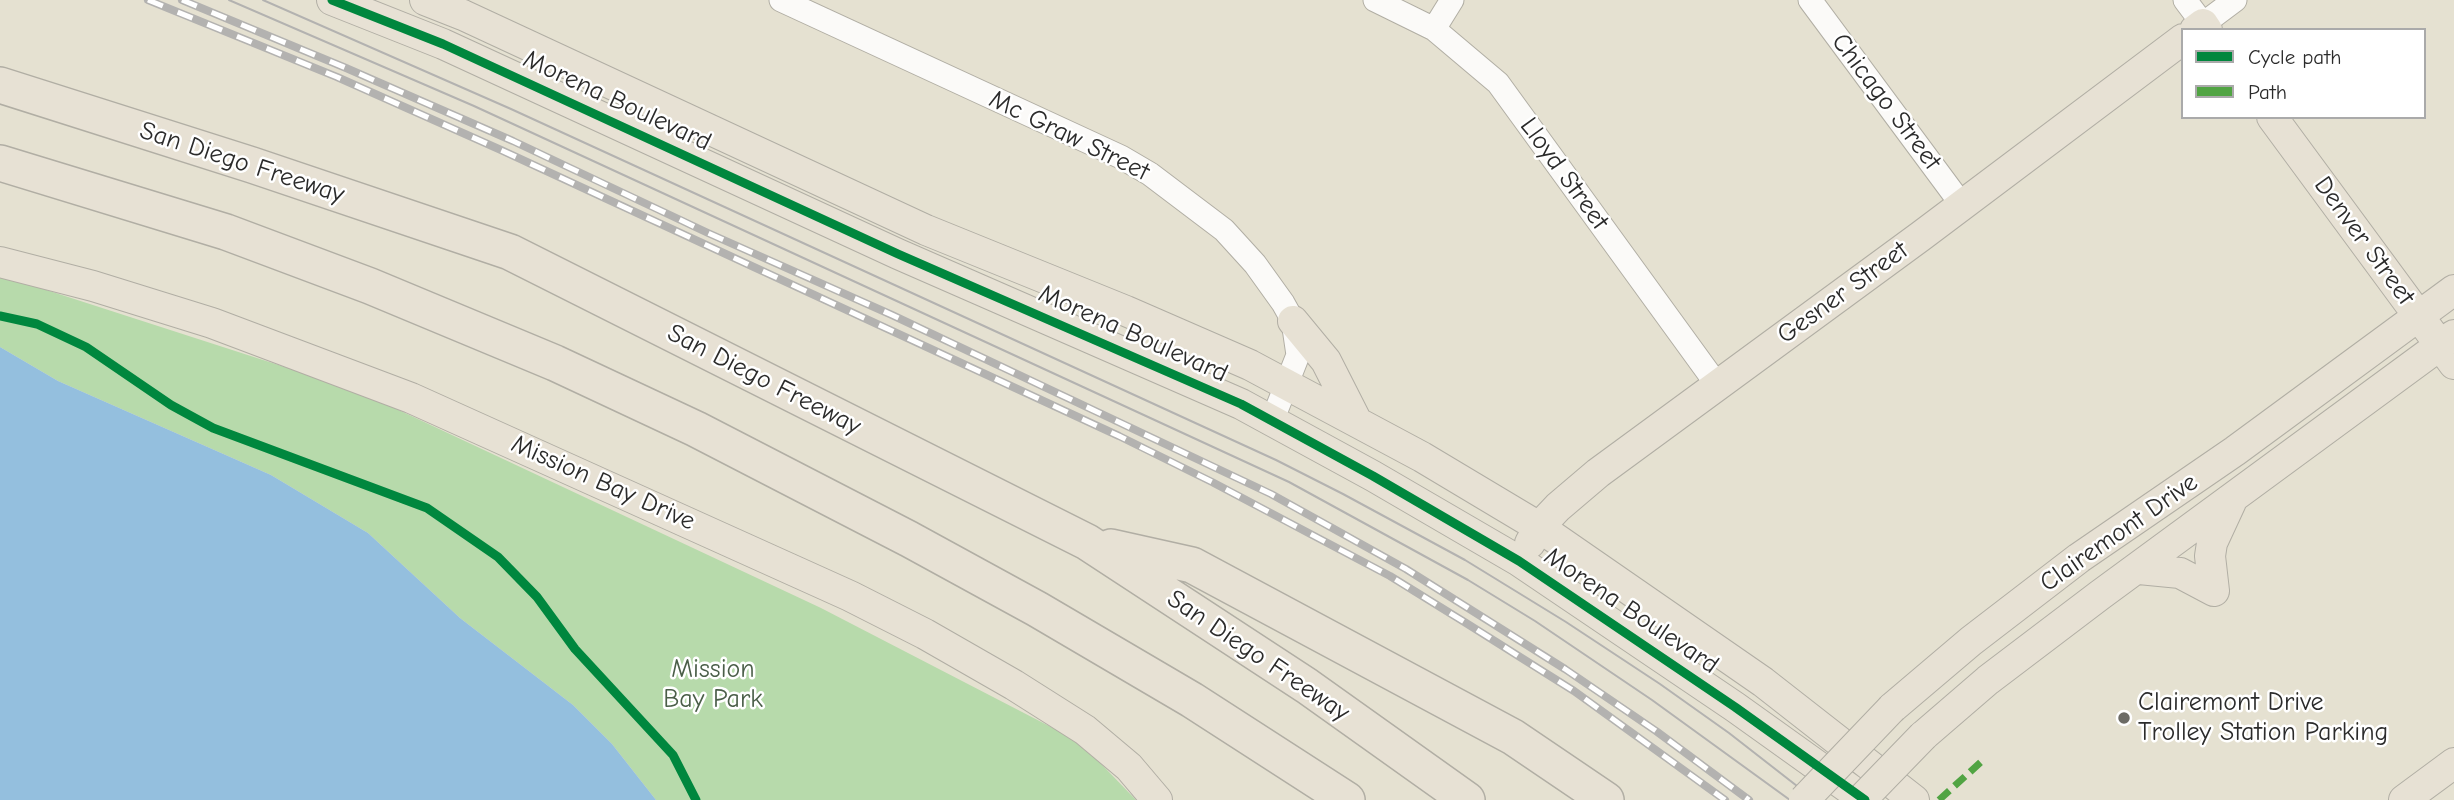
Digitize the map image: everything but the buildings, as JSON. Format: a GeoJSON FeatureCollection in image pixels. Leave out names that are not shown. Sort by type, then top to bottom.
{"type":"FeatureCollection","features":[{"type":"Feature","properties":{"kind":"highway","name":"San Diego Freeway"},"geometry":{"type":"LineString","coordinates":[[0,85],[253,165],[510,252],[1087,542],[1307,686],[1467,800]]}},
{"type":"Feature","properties":{"kind":"highway"},"geometry":{"type":"LineString","coordinates":[[0,163],[226,232],[370,286],[555,363],[695,429],[909,539],[1037,609],[1192,700],[1348,800]]}},
{"type":"Feature","properties":{"kind":"highway"},"geometry":{"type":"LineString","coordinates":[[1087,542],[1192,565],[1513,737],[1606,800]]}},
{"type":"Feature","properties":{"kind":"highway"},"geometry":{"type":"LineString","coordinates":[[1192,700],[1310,800]]}},
{"type":"Feature","properties":{"kind":"main road","name":"Morena Boulevard"},"geometry":{"type":"LineString","coordinates":[[332,0],[443,44],[898,254],[1241,404],[1373,476],[1519,561],[1735,707],[1863,800]]}},
{"type":"Feature","properties":{"kind":"main road","name":"Morena Boulevard"},"geometry":{"type":"LineString","coordinates":[[425,0],[463,15],[926,230],[1238,359],[1357,422],[1539,527],[1763,682],[1914,800]]}},
{"type":"Feature","properties":{"kind":"main road","name":"Gesner Street"},"geometry":{"type":"LineString","coordinates":[[1519,561],[1539,527],[1558,507],[1598,474],[2181,43]]}},
{"type":"Feature","properties":{"kind":"main road","name":"Denver Street"},"geometry":{"type":"LineString","coordinates":[[2274,119],[2419,316],[2449,348]]}},
{"type":"Feature","properties":{"kind":"main road","name":"Mission Bay Drive"},"geometry":{"type":"LineString","coordinates":[[0,262],[93,286],[212,323],[411,398],[850,596],[992,672],[1086,730],[1129,766],[1157,800]]}},
{"type":"Feature","properties":{"kind":"main road","name":"Clairemont Drive"},"geometry":{"type":"LineString","coordinates":[[1804,800],[1892,708],[1971,640],[2079,558],[2235,452],[2454,290]]}},
{"type":"Feature","properties":{"kind":"main road"},"geometry":{"type":"LineString","coordinates":[[1293,321],[1326,361],[1357,422]]}},
{"type":"Feature","properties":{"kind":"main road","name":"Clairemont Drive"},"geometry":{"type":"LineString","coordinates":[[1863,800],[1923,736],[1987,680],[2232,499],[2449,348]]}},
{"type":"Feature","properties":{"kind":"main road"},"geometry":{"type":"LineString","coordinates":[[2139,569],[2180,573],[2214,591],[2210,556],[2212,543],[2232,499]]}},
{"type":"Feature","properties":{"kind":"main road"},"geometry":{"type":"LineString","coordinates":[[2404,800],[2454,763]]}},
{"type":"Feature","properties":{"kind":"street","name":"Mc Graw Street"},"geometry":{"type":"LineString","coordinates":[[781,0],[1121,157],[1150,174],[1224,230],[1255,264],[1293,321],[1298,355],[1272,421]]}},
{"type":"Feature","properties":{"kind":"street","name":"Lloyd Street"},"geometry":{"type":"LineString","coordinates":[[1375,0],[1434,29],[1498,83],[1718,386]]}},
{"type":"Feature","properties":{"kind":"street"},"geometry":{"type":"LineString","coordinates":[[1434,29],[1452,0]]}},
{"type":"Feature","properties":{"kind":"street","name":"Chicago Street"},"geometry":{"type":"LineString","coordinates":[[1810,0],[1962,205]]}},
{"type":"Feature","properties":{"kind":"street"},"geometry":{"type":"LineString","coordinates":[[2185,0],[2196,28]]}},
{"type":"Feature","properties":{"kind":"street","name":"Gesner Street"},"geometry":{"type":"LineString","coordinates":[[2201,28],[2235,0]]}},
{"type":"Feature","properties":{"kind":"green space","name":"Mission Bay Park"},"geometry":{"type":"Polygon","coordinates":[[[0,275],[356,390],[821,608],[1080,742],[1136,800],[656,800],[612,744],[573,705],[460,618],[368,533],[271,475],[58,381],[0,347],[0,275]]]}},
{"type":"Feature","properties":{"kind":"water"},"geometry":{"type":"Polygon","coordinates":[[[0,347],[58,381],[271,475],[368,533],[460,618],[573,705],[612,744],[656,800],[0,800],[0,347]]]}},
{"type":"Feature","properties":{"kind":"tram line"},"geometry":{"type":"LineString","coordinates":[[229,0],[474,106],[1289,482],[1468,580],[1535,621],[1652,700],[1790,800]]}},
{"type":"Feature","properties":{"kind":"tram line"},"geometry":{"type":"LineString","coordinates":[[263,0],[511,109],[1276,460],[1343,494],[1465,560],[1566,622],[1729,733],[1815,800]]}},
{"type":"Feature","properties":{"kind":"railway"},"geometry":{"type":"LineString","coordinates":[[148,0],[337,77],[501,150],[1119,436],[1212,482],[1390,576],[1466,623],[1574,691],[1725,800]]}},
{"type":"Feature","properties":{"kind":"railway"},"geometry":{"type":"LineString","coordinates":[[182,0],[513,141],[708,233],[892,315],[1271,494],[1406,569],[1565,669],[1656,731],[1749,800]]}},
{"type":"Feature","properties":{"kind":"marked path"},"geometry":{"type":"LineString","coordinates":[[1939,800],[1981,762]]}},
{"type":"Feature","properties":{"kind":"cycle path"},"geometry":{"type":"LineString","coordinates":[[332,0],[443,44],[898,254],[1241,404],[1373,476],[1519,561],[1735,707],[1865,800]]}},
{"type":"Feature","properties":{"kind":"cycle path"},"geometry":{"type":"LineString","coordinates":[[0,316],[37,324],[86,347],[171,405],[213,428],[427,508],[498,557],[537,597],[575,649],[673,755],[696,800]]}},
{"type":"Feature","properties":{"kind":"place","name":"Clairemont Drive Trolley Station Parking"},"geometry":{"type":"Point","coordinates":[2124,718]}}]}
